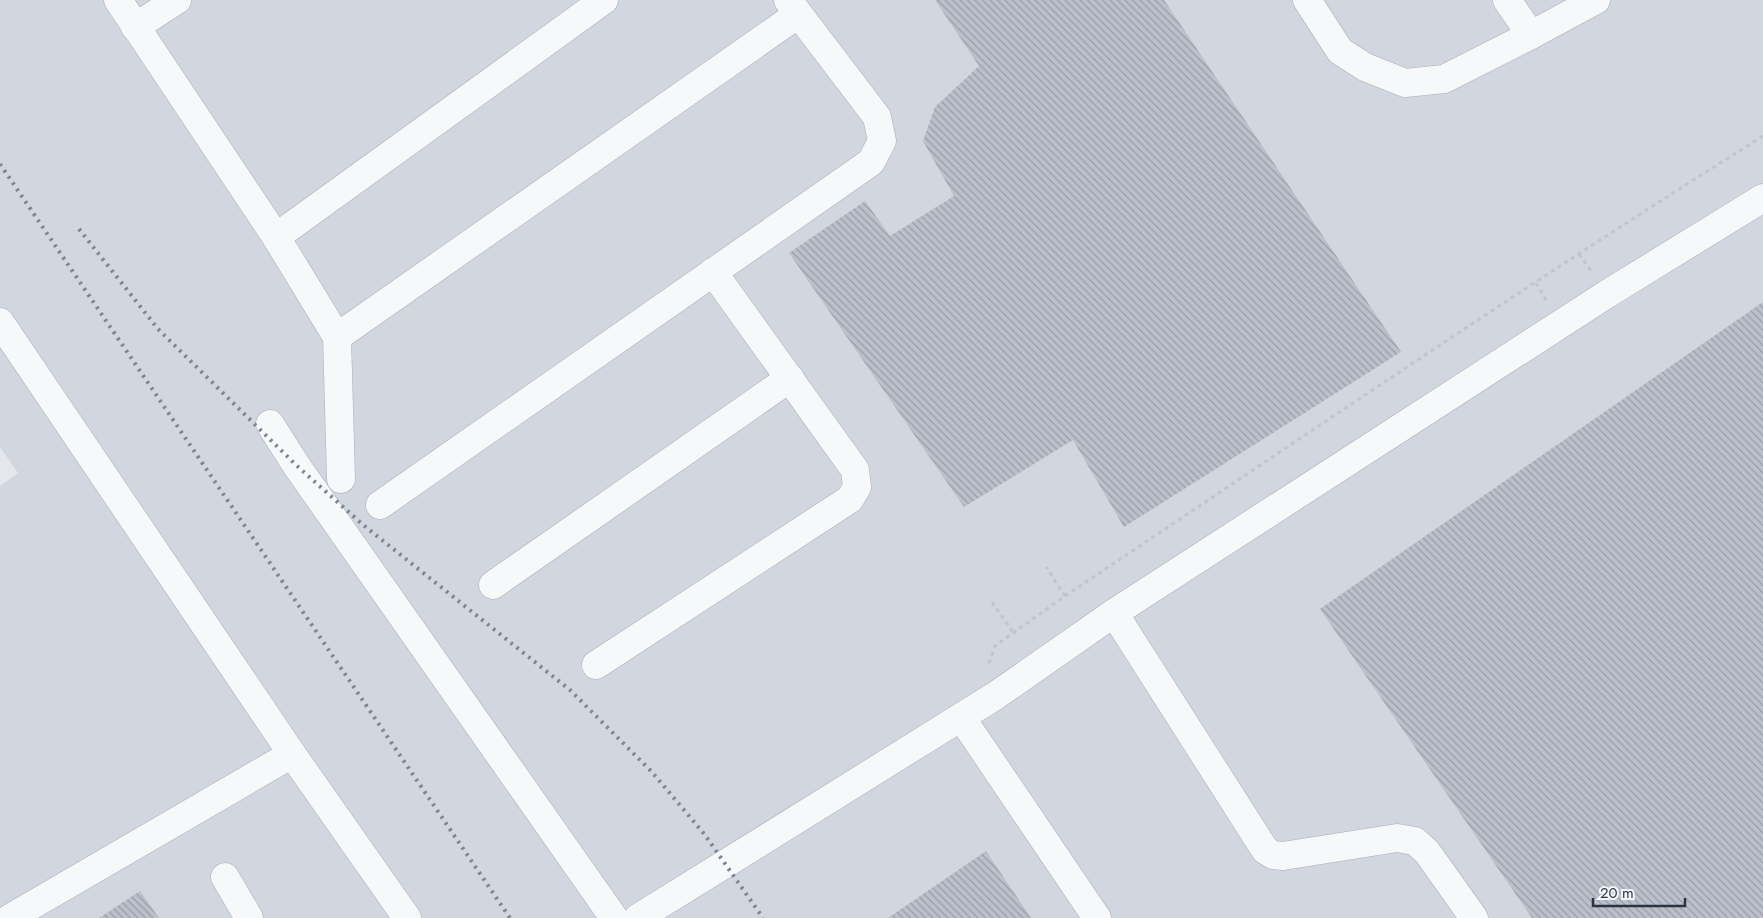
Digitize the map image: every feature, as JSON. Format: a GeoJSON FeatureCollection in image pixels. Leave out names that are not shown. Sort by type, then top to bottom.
{"type":"FeatureCollection","features":[{"type":"Feature","properties":{"kind":"lane"},"geometry":{"type":"LineString","coordinates":[[118,0],[276,237],[337,337],[341,478]]}},
{"type":"Feature","properties":{"kind":"lane"},"geometry":{"type":"LineString","coordinates":[[135,27],[177,0]]}},
{"type":"Feature","properties":{"kind":"lane"},"geometry":{"type":"LineString","coordinates":[[276,237],[604,0]]}},
{"type":"Feature","properties":{"kind":"lane"},"geometry":{"type":"LineString","coordinates":[[1307,0],[1340,51],[1366,67],[1405,82],[1444,79],[1596,0]]}},
{"type":"Feature","properties":{"kind":"lane"},"geometry":{"type":"LineString","coordinates":[[1507,0],[1531,35]]}},
{"type":"Feature","properties":{"kind":"lane"},"geometry":{"type":"LineString","coordinates":[[337,337],[792,7],[877,117],[882,141],[871,162],[380,505]]}},
{"type":"Feature","properties":{"kind":"lane"},"geometry":{"type":"LineString","coordinates":[[638,918],[995,696],[1114,613],[1599,299],[1763,198]]}},
{"type":"Feature","properties":{"kind":"lane"},"geometry":{"type":"LineString","coordinates":[[596,666],[850,500],[857,486],[855,470],[713,272]]}},
{"type":"Feature","properties":{"kind":"lane"},"geometry":{"type":"LineString","coordinates":[[0,322],[292,754],[407,918]]}},
{"type":"Feature","properties":{"kind":"lane"},"geometry":{"type":"LineString","coordinates":[[493,585],[790,378]]}},
{"type":"Feature","properties":{"kind":"lane"},"geometry":{"type":"LineString","coordinates":[[270,424],[301,473],[614,918]]}},
{"type":"Feature","properties":{"kind":"lane"},"geometry":{"type":"LineString","coordinates":[[1114,613],[1265,850],[1273,855],[1283,856],[1397,838],[1415,841],[1427,852],[1474,918]]}},
{"type":"Feature","properties":{"kind":"lane"},"geometry":{"type":"LineString","coordinates":[[961,717],[1097,918]]}},
{"type":"Feature","properties":{"kind":"lane"},"geometry":{"type":"LineString","coordinates":[[10,918],[292,754]]}},
{"type":"Feature","properties":{"kind":"lane"},"geometry":{"type":"LineString","coordinates":[[225,877],[248,918]]}},
{"type":"Feature","properties":{"kind":"path"},"geometry":{"type":"LineString","coordinates":[[995,646],[1064,596],[1512,298],[1763,136]]}},
{"type":"Feature","properties":{"kind":"path"},"geometry":{"type":"LineString","coordinates":[[1046,567],[1064,596]]}},
{"type":"Feature","properties":{"kind":"path"},"geometry":{"type":"LineString","coordinates":[[992,602],[1013,632]]}},
{"type":"Feature","properties":{"kind":"shaded area"},"geometry":{"type":"Polygon","coordinates":[[[0,0],[1763,0],[1763,918],[0,918],[0,486],[18,473],[0,447],[0,0]]]}},
{"type":"Feature","properties":{"kind":"building"},"geometry":{"type":"Polygon","coordinates":[[[935,0],[1164,0],[1401,352],[1124,527],[1073,440],[964,507],[789,253],[865,201],[890,236],[954,196],[923,141],[935,107],[979,66],[935,0]]]}},
{"type":"Feature","properties":{"kind":"building"},"geometry":{"type":"Polygon","coordinates":[[[1763,302],[1763,918],[1532,918],[1320,609],[1763,302]]]}},
{"type":"Feature","properties":{"kind":"building"},"geometry":{"type":"Polygon","coordinates":[[[986,851],[1031,918],[888,918],[986,851]]]}},
{"type":"Feature","properties":{"kind":"building"},"geometry":{"type":"Polygon","coordinates":[[[140,891],[159,918],[99,918],[140,891]]]}},
{"type":"Feature","properties":{"kind":"railway"},"geometry":{"type":"LineString","coordinates":[[0,164],[510,918]]}},
{"type":"Feature","properties":{"kind":"railway"},"geometry":{"type":"LineString","coordinates":[[79,229],[158,329],[296,465],[362,524],[570,690],[652,772],[705,835],[763,918]]}}]}
